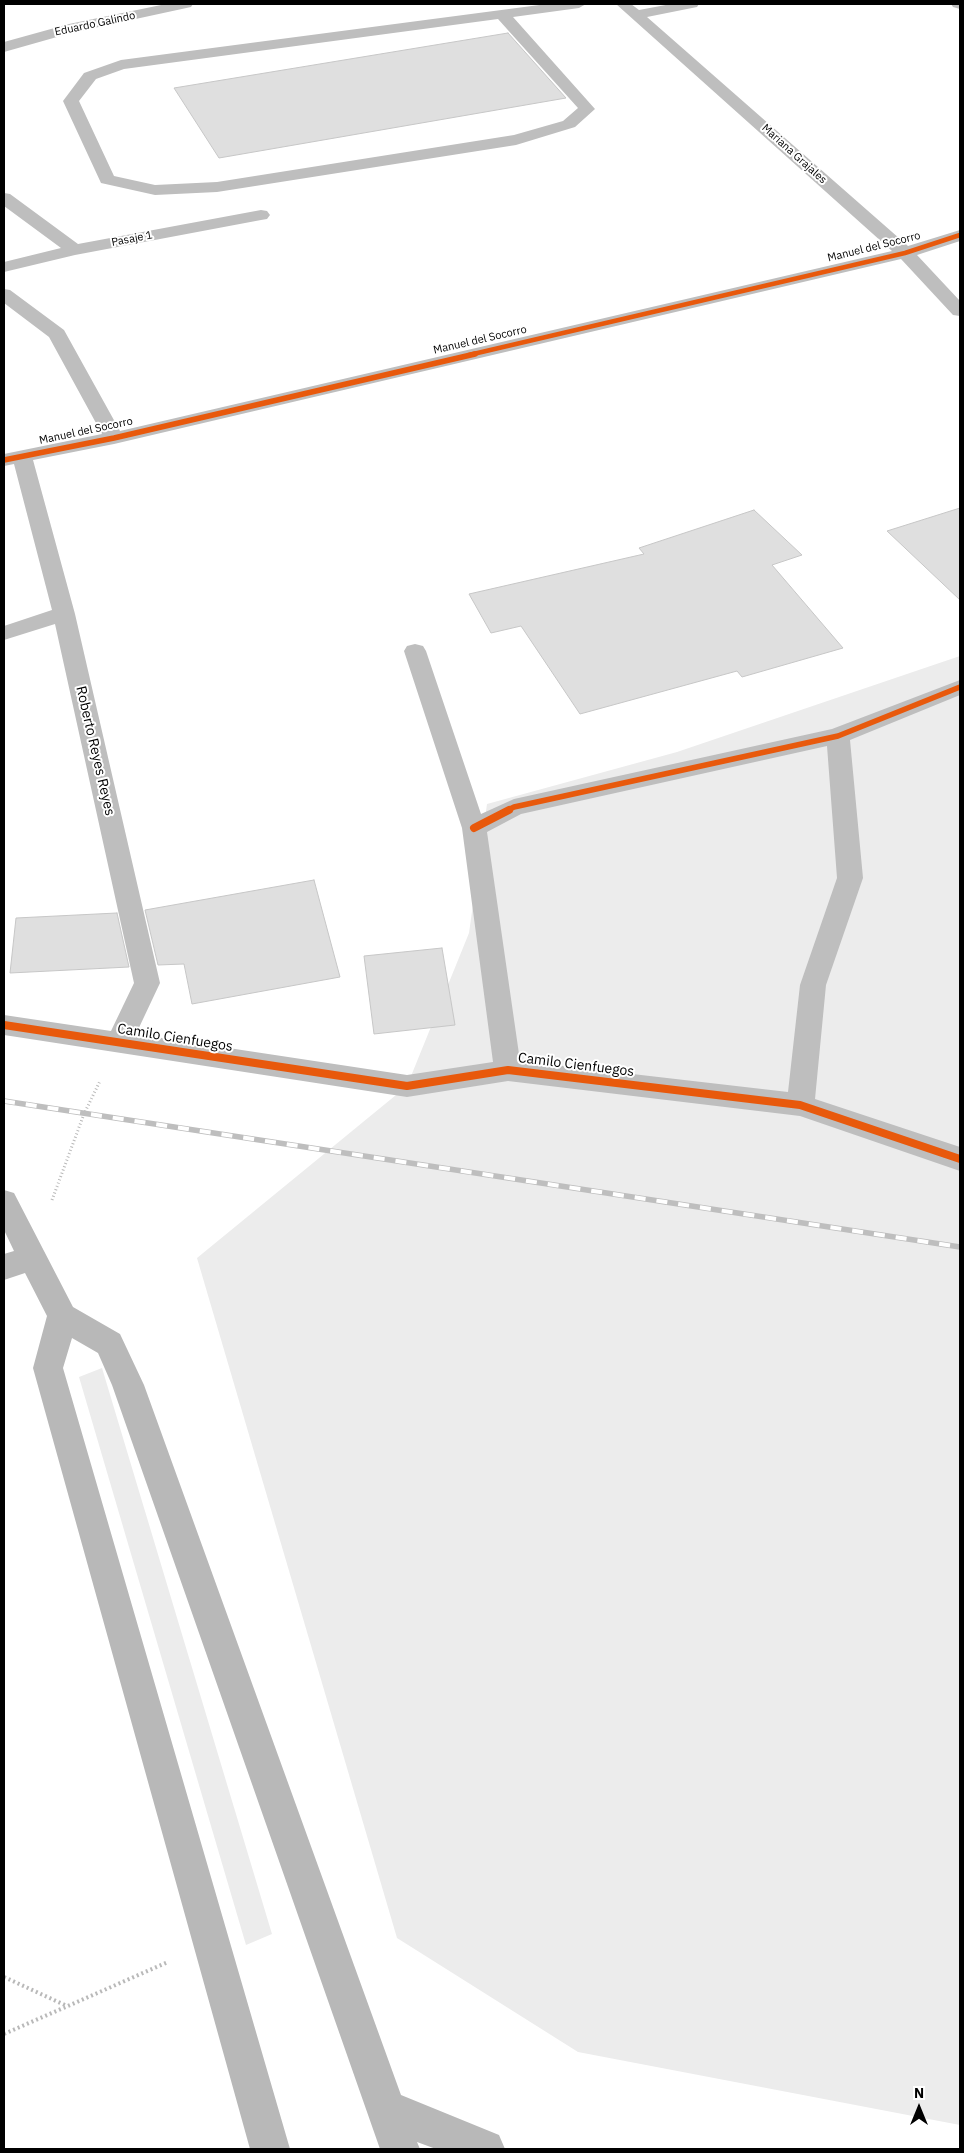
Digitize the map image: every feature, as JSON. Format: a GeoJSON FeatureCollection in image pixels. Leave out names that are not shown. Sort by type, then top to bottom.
{"type":"FeatureCollection","features":[{"type":"Feature","properties":{"kind":"main road"},"geometry":{"type":"LineString","coordinates":[[4,1202],[17,1262],[62,1316],[109,1344],[128,1385],[400,2149]]}},
{"type":"Feature","properties":{"kind":"main road"},"geometry":{"type":"LineString","coordinates":[[62,1316],[48,1368],[270,2149]]}},
{"type":"Feature","properties":{"kind":"main road"},"geometry":{"type":"LineString","coordinates":[[386,2109],[485,2149]]}},
{"type":"Feature","properties":{"kind":"street","name":"Eduardo Galindo"},"geometry":{"type":"LineString","coordinates":[[4,47],[69,29],[186,4]]}},
{"type":"Feature","properties":{"kind":"street"},"geometry":{"type":"LineString","coordinates":[[502,14],[587,109],[569,124],[516,140],[227,186],[155,190],[107,178],[71,101],[90,76],[121,65],[502,14],[579,4]]}},
{"type":"Feature","properties":{"kind":"street","name":"Mariana Grajales"},"geometry":{"type":"LineString","coordinates":[[623,4],[904,252],[960,310]]}},
{"type":"Feature","properties":{"kind":"street"},"geometry":{"type":"LineString","coordinates":[[637,15],[692,4]]}},
{"type":"Feature","properties":{"kind":"street"},"geometry":{"type":"LineString","coordinates":[[4,198],[76,250]]}},
{"type":"Feature","properties":{"kind":"street","name":"Pasaje 1"},"geometry":{"type":"LineString","coordinates":[[4,268],[76,250],[261,215]]}},
{"type":"Feature","properties":{"kind":"street","name":"Manuel del Socorro"},"geometry":{"type":"LineString","coordinates":[[13,458],[114,438],[904,252],[960,235]]}},
{"type":"Feature","properties":{"kind":"street"},"geometry":{"type":"LineString","coordinates":[[4,294],[57,334],[114,438]]}},
{"type":"Feature","properties":{"kind":"street","name":"Roberto Reyes Reyes"},"geometry":{"type":"LineString","coordinates":[[13,458],[64,614],[147,984],[119,1042]]}},
{"type":"Feature","properties":{"kind":"street"},"geometry":{"type":"LineString","coordinates":[[4,632],[64,614]]}},
{"type":"Feature","properties":{"kind":"street"},"geometry":{"type":"LineString","coordinates":[[415,652],[474,828],[508,1070]]}},
{"type":"Feature","properties":{"kind":"street"},"geometry":{"type":"LineString","coordinates":[[474,828],[514,807],[838,736],[960,687]]}},
{"type":"Feature","properties":{"kind":"street"},"geometry":{"type":"LineString","coordinates":[[800,1105],[813,986],[850,878],[838,736]]}},
{"type":"Feature","properties":{"kind":"street","name":"Camilo Cienfuegos"},"geometry":{"type":"LineString","coordinates":[[4,1025],[407,1086],[508,1070],[800,1105],[960,1159]]}},
{"type":"Feature","properties":{"kind":"path"},"geometry":{"type":"LineString","coordinates":[[17,1262],[119,1042]]}},
{"type":"Feature","properties":{"kind":"path"},"geometry":{"type":"LineString","coordinates":[[4,2034],[177,1957]]}},
{"type":"Feature","properties":{"kind":"path"},"geometry":{"type":"LineString","coordinates":[[4,1978],[67,2006]]}},
{"type":"Feature","properties":{"kind":"shaded area"},"geometry":{"type":"Polygon","coordinates":[[[960,656],[960,2125],[578,2052],[397,1938],[197,1258],[407,1086],[469,933],[487,804],[677,752],[960,656]]]}},
{"type":"Feature","properties":{"kind":"shaded area"},"geometry":{"type":"Polygon","coordinates":[[[102,1368],[272,1934],[246,1945],[79,1377],[102,1368]]]}},
{"type":"Feature","properties":{"kind":"building"},"geometry":{"type":"Polygon","coordinates":[[[508,33],[566,98],[219,158],[174,88],[508,33]]]}},
{"type":"Feature","properties":{"kind":"building"},"geometry":{"type":"Polygon","coordinates":[[[960,508],[960,600],[887,531],[960,508]]]}},
{"type":"Feature","properties":{"kind":"building"},"geometry":{"type":"Polygon","coordinates":[[[754,510],[802,555],[772,565],[843,648],[742,677],[737,671],[580,714],[521,626],[491,633],[469,594],[644,554],[639,548],[754,510]]]}},
{"type":"Feature","properties":{"kind":"building"},"geometry":{"type":"Polygon","coordinates":[[[314,880],[340,977],[192,1004],[184,964],[158,965],[145,910],[314,880]]]}},
{"type":"Feature","properties":{"kind":"building"},"geometry":{"type":"Polygon","coordinates":[[[117,913],[129,967],[10,973],[16,918],[117,913]]]}},
{"type":"Feature","properties":{"kind":"building"},"geometry":{"type":"Polygon","coordinates":[[[442,948],[455,1025],[374,1034],[364,956],[442,948]]]}},
{"type":"Feature","properties":{"kind":"railway"},"geometry":{"type":"LineString","coordinates":[[4,1101],[960,1247]]}},
{"type":"Feature","properties":{"kind":"cycle path"},"geometry":{"type":"LineString","coordinates":[[4,460],[114,438],[905,253],[960,235]]}},
{"type":"Feature","properties":{"kind":"cycle path"},"geometry":{"type":"LineString","coordinates":[[474,828],[514,807],[838,736],[960,687]]}},
{"type":"Feature","properties":{"kind":"cycle path"},"geometry":{"type":"LineString","coordinates":[[4,1025],[407,1086],[508,1070],[800,1105],[960,1159]]}}]}
